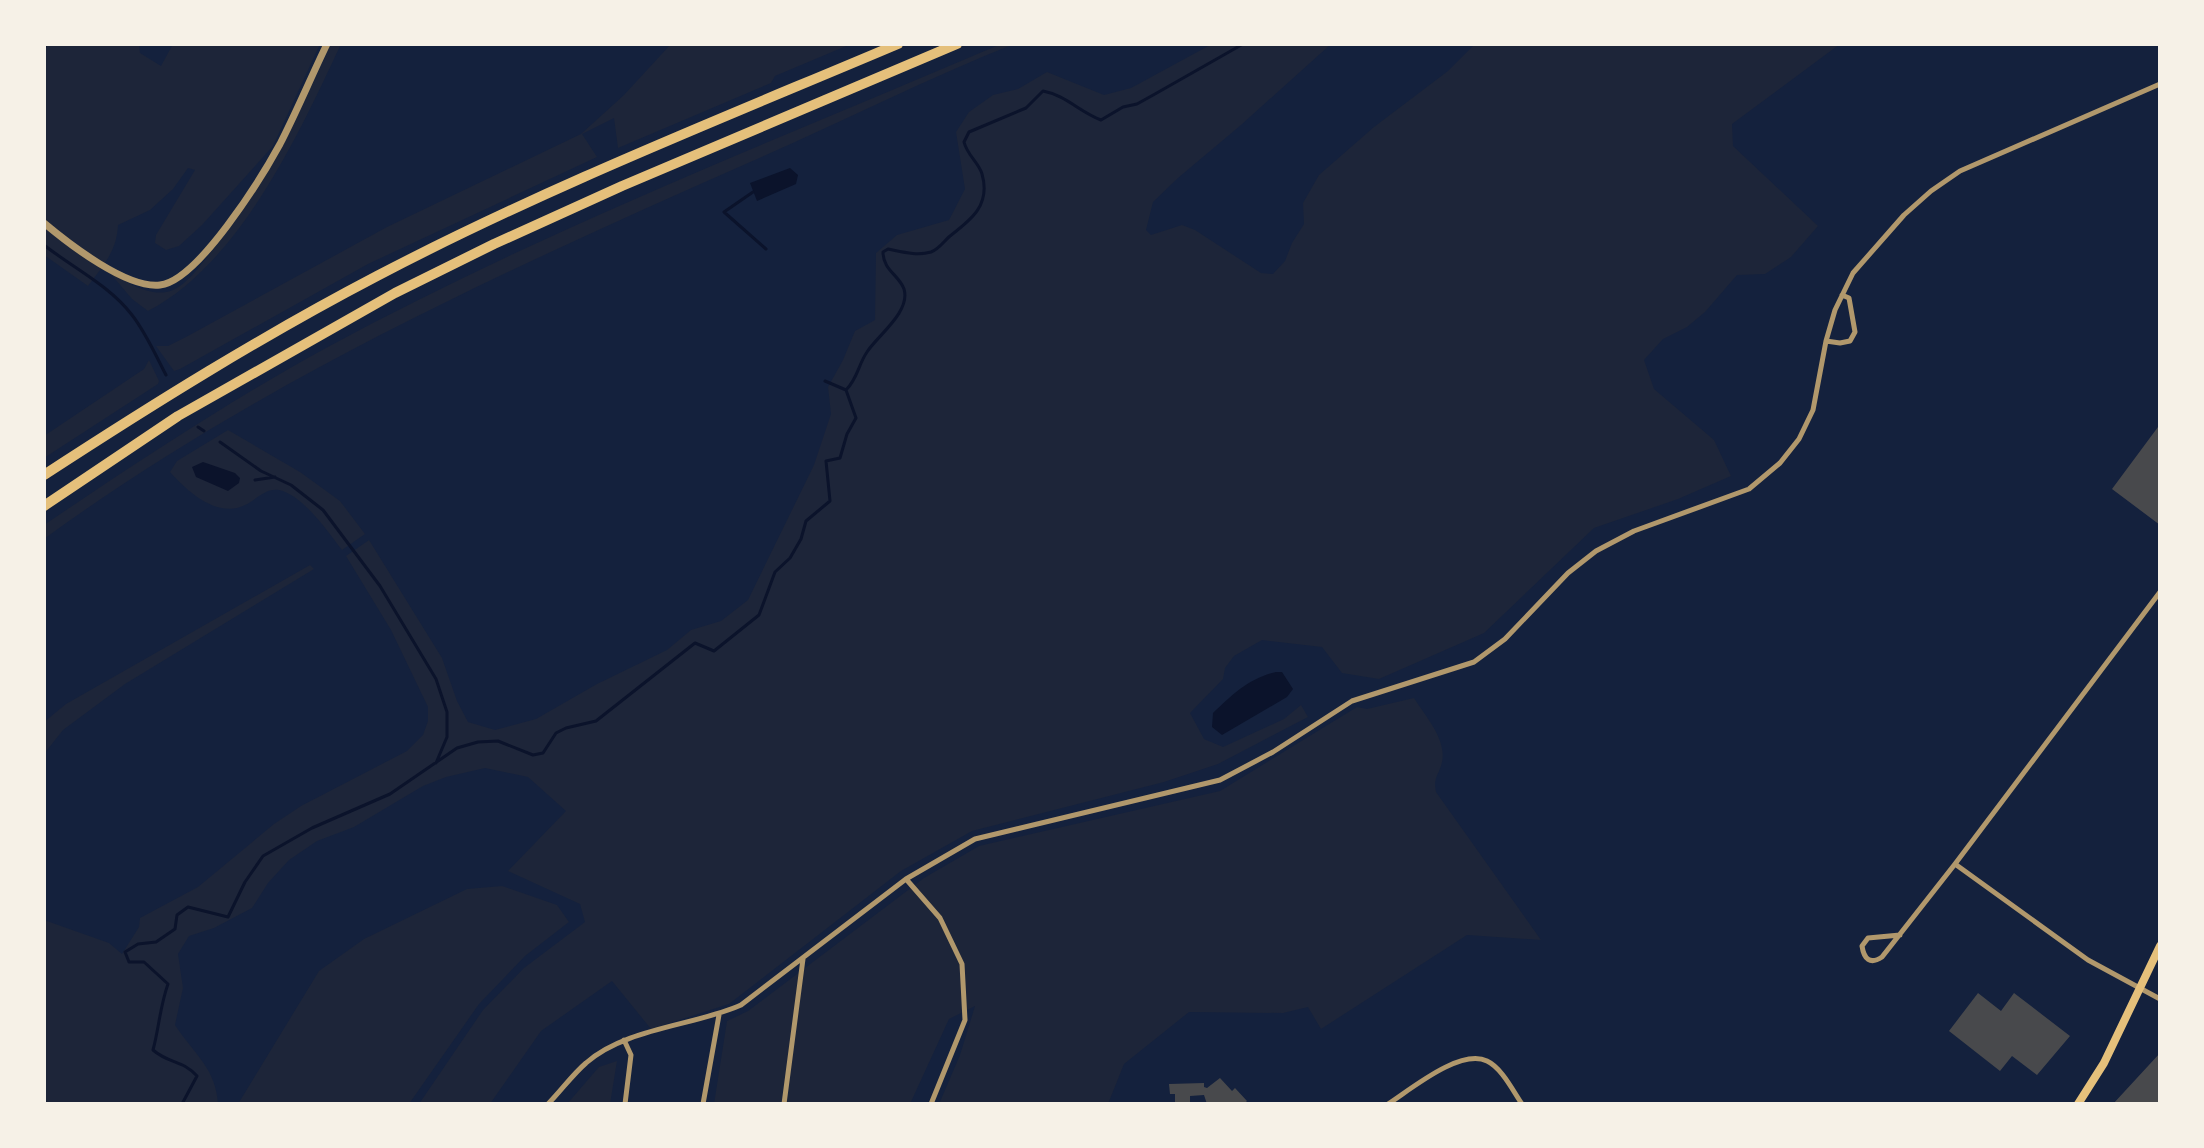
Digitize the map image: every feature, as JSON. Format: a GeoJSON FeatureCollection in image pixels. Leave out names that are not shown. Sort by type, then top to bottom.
{"type":"FeatureCollection","features":[{"type":"Feature","properties":{"kind":"highway"},"geometry":{"type":"LineString","coordinates":[[44,475],[185,383],[379,275],[596,172],[898,44]]}},
{"type":"Feature","properties":{"kind":"highway"},"geometry":{"type":"LineString","coordinates":[[44,506],[178,416],[395,293],[622,186],[957,44]]}},
{"type":"Feature","properties":{"kind":"main road"},"geometry":{"type":"LineString","coordinates":[[2078,1104],[2104,1063],[2160,946]]}},
{"type":"Feature","properties":{"kind":"street"},"geometry":{"type":"LineString","coordinates":[[44,223],[80,253],[136,282],[157,286],[181,277],[209,249],[250,193],[280,144],[327,44]]}},
{"type":"Feature","properties":{"kind":"street"},"geometry":{"type":"LineString","coordinates":[[548,1104],[587,1061],[624,1040],[719,1015],[741,1005],[906,879],[975,839],[1220,780],[1273,752],[1352,701],[1474,662],[1505,639],[1568,573],[1596,551],[1634,531],[1749,489],[1780,463],[1799,439],[1813,410],[1826,341],[1842,295],[1853,273],[1904,215],[1960,171],[2160,84]]}},
{"type":"Feature","properties":{"kind":"street"},"geometry":{"type":"LineString","coordinates":[[1826,341],[1850,341],[1855,332],[1849,298],[1842,295]]}},
{"type":"Feature","properties":{"kind":"street"},"geometry":{"type":"LineString","coordinates":[[1900,935],[1868,938],[1862,946],[1864,955],[1875,962],[1900,935],[2160,592]]}},
{"type":"Feature","properties":{"kind":"street"},"geometry":{"type":"LineString","coordinates":[[1955,864],[2075,951],[2160,999]]}},
{"type":"Feature","properties":{"kind":"street"},"geometry":{"type":"LineString","coordinates":[[906,879],[940,918],[962,964],[965,1020],[931,1104]]}},
{"type":"Feature","properties":{"kind":"street"},"geometry":{"type":"LineString","coordinates":[[784,1104],[803,959]]}},
{"type":"Feature","properties":{"kind":"street"},"geometry":{"type":"LineString","coordinates":[[703,1104],[719,1015]]}},
{"type":"Feature","properties":{"kind":"street"},"geometry":{"type":"LineString","coordinates":[[624,1040],[631,1055],[625,1104]]}},
{"type":"Feature","properties":{"kind":"street"},"geometry":{"type":"LineString","coordinates":[[1388,1104],[1454,1062],[1474,1058],[1487,1061],[1498,1070],[1522,1104]]}},
{"type":"Feature","properties":{"kind":"shaded area"},"geometry":{"type":"Polygon","coordinates":[[[44,44],[139,44],[140,53],[161,66],[173,44],[320,44],[273,146],[202,225],[179,246],[166,250],[155,243],[156,235],[195,170],[188,168],[173,189],[150,210],[118,225],[112,250],[88,286],[44,255],[44,44]]]}},
{"type":"Feature","properties":{"kind":"shaded area"},"geometry":{"type":"Polygon","coordinates":[[[331,44],[341,44],[306,117],[263,194],[211,262],[181,290],[148,311],[132,299],[110,273],[140,288],[156,292],[173,290],[192,275],[228,231],[262,180],[331,44]]]}},
{"type":"Feature","properties":{"kind":"shaded area"},"geometry":{"type":"Polygon","coordinates":[[[671,44],[851,44],[775,76],[771,83],[618,148],[614,118],[582,134],[597,157],[368,264],[180,369],[174,371],[156,346],[168,346],[387,227],[581,134],[624,95],[671,44]]]}},
{"type":"Feature","properties":{"kind":"shaded area"},"geometry":{"type":"Polygon","coordinates":[[[1001,44],[1014,44],[566,245],[386,332],[211,429],[126,482],[44,539],[44,525],[183,433],[290,368],[408,305],[660,188],[1001,44]]]}},
{"type":"Feature","properties":{"kind":"shaded area"},"geometry":{"type":"Polygon","coordinates":[[[1212,44],[1331,44],[1153,202],[1146,230],[1151,235],[1182,225],[1195,230],[1261,273],[1273,274],[1285,261],[1304,224],[1303,203],[1319,175],[1374,127],[1448,71],[1475,44],[1840,44],[1732,124],[1733,146],[1818,226],[1791,257],[1765,274],[1737,275],[1705,312],[1687,327],[1663,339],[1644,360],[1654,389],[1714,440],[1731,476],[1678,499],[1594,528],[1484,633],[1379,679],[1342,673],[1322,647],[1262,640],[1234,656],[1225,668],[1223,679],[1190,713],[1204,739],[1223,747],[1284,719],[1301,705],[1308,717],[1218,764],[1164,782],[972,831],[901,871],[729,1004],[651,1029],[612,981],[541,1031],[490,1104],[419,1104],[483,1010],[524,968],[585,922],[580,904],[508,871],[566,811],[528,777],[485,768],[446,777],[423,786],[354,827],[317,841],[289,860],[268,883],[252,908],[214,928],[189,936],[178,954],[183,988],[175,1025],[213,1080],[218,1104],[46,1104],[44,920],[109,943],[122,954],[139,927],[140,918],[198,887],[274,824],[301,806],[407,751],[423,735],[428,721],[428,707],[391,630],[346,556],[369,540],[442,658],[468,722],[495,730],[536,719],[597,684],[667,650],[691,630],[721,621],[748,600],[814,465],[831,414],[828,387],[855,331],[875,320],[876,253],[897,235],[949,220],[965,189],[956,132],[969,112],[993,95],[1018,89],[1047,72],[1104,95],[1131,88],[1212,44]]]}},
{"type":"Feature","properties":{"kind":"shaded area"},"geometry":{"type":"Polygon","coordinates":[[[790,168],[798,175],[796,184],[757,201],[750,183],[790,168]]]}},
{"type":"Feature","properties":{"kind":"shaded area"},"geometry":{"type":"Polygon","coordinates":[[[149,360],[158,384],[44,458],[44,436],[144,369],[149,360]]]}},
{"type":"Feature","properties":{"kind":"shaded area"},"geometry":{"type":"Polygon","coordinates":[[[228,430],[300,472],[340,501],[365,534],[342,550],[306,506],[279,490],[265,493],[234,508],[213,506],[203,501],[170,472],[177,461],[228,430]]]}},
{"type":"Feature","properties":{"kind":"shaded area"},"geometry":{"type":"Polygon","coordinates":[[[203,462],[235,473],[240,478],[239,483],[228,491],[196,477],[192,467],[203,462]]]}},
{"type":"Feature","properties":{"kind":"shaded area"},"geometry":{"type":"Polygon","coordinates":[[[310,565],[314,569],[125,684],[63,730],[44,754],[44,722],[66,704],[310,565]]]}},
{"type":"Feature","properties":{"kind":"shaded area"},"geometry":{"type":"Polygon","coordinates":[[[1282,672],[1293,689],[1287,697],[1222,735],[1212,727],[1213,713],[1234,694],[1257,678],[1282,672]]]}},
{"type":"Feature","properties":{"kind":"shaded area"},"geometry":{"type":"Polygon","coordinates":[[[1414,698],[1434,728],[1443,753],[1436,792],[1541,940],[1467,935],[1321,1029],[1308,1007],[1283,1013],[1189,1012],[1124,1064],[1108,1104],[939,1104],[960,1055],[975,1006],[949,1019],[910,1104],[714,1104],[727,1021],[748,1011],[924,878],[979,846],[1220,791],[1357,707],[1367,709],[1414,698]]]}},
{"type":"Feature","properties":{"kind":"shaded area"},"geometry":{"type":"Polygon","coordinates":[[[502,886],[557,905],[569,922],[525,956],[479,1004],[409,1104],[238,1104],[319,971],[364,939],[467,889],[502,886]]]}},
{"type":"Feature","properties":{"kind":"shaded area"},"geometry":{"type":"Polygon","coordinates":[[[617,1061],[610,1104],[567,1104],[599,1067],[617,1061]]]}},
{"type":"Feature","properties":{"kind":"building"},"geometry":{"type":"Polygon","coordinates":[[[2160,428],[2160,525],[2112,489],[2160,428]]]}},
{"type":"Feature","properties":{"kind":"building"},"geometry":{"type":"Polygon","coordinates":[[[1978,993],[2001,1011],[2014,993],[2070,1036],[2037,1075],[2012,1056],[2000,1071],[1949,1031],[1978,993]]]}},
{"type":"Feature","properties":{"kind":"building"},"geometry":{"type":"Polygon","coordinates":[[[2160,1053],[2160,1104],[2113,1104],[2160,1053]]]}},
{"type":"Feature","properties":{"kind":"building"},"geometry":{"type":"Polygon","coordinates":[[[1220,1078],[1247,1101],[1244,1104],[1207,1104],[1204,1095],[1190,1096],[1190,1104],[1175,1104],[1175,1094],[1170,1094],[1169,1084],[1204,1083],[1207,1088],[1220,1078]]]}},
{"type":"Feature","properties":{"kind":"waterway"},"geometry":{"type":"LineString","coordinates":[[44,49],[46,44]]}},
{"type":"Feature","properties":{"kind":"waterway"},"geometry":{"type":"LineString","coordinates":[[182,1104],[197,1076],[153,1050],[168,984],[144,962],[129,962],[125,952],[138,944],[156,942],[175,929],[177,915],[188,907],[228,917],[245,882],[263,856],[312,828],[390,794],[457,748],[498,741],[533,755],[543,753],[556,733],[596,721],[695,643],[714,651],[759,615],[775,572],[790,558],[801,539],[806,521],[830,501],[826,461],[840,458],[847,434],[856,418],[846,390],[867,352],[903,306],[904,289],[888,268],[883,252],[888,249],[915,254],[934,251],[972,218],[981,203],[984,195],[982,174],[964,142],[969,132],[1026,108],[1043,91],[1101,120],[1123,107],[1137,104],[1243,44]]}},
{"type":"Feature","properties":{"kind":"waterway"},"geometry":{"type":"LineString","coordinates":[[753,192],[724,212],[766,249]]}},
{"type":"Feature","properties":{"kind":"waterway"},"geometry":{"type":"LineString","coordinates":[[44,245],[123,304],[142,329],[166,375]]}},
{"type":"Feature","properties":{"kind":"waterway"},"geometry":{"type":"LineString","coordinates":[[825,381],[846,390]]}},
{"type":"Feature","properties":{"kind":"waterway"},"geometry":{"type":"LineString","coordinates":[[198,427],[204,431]]}},
{"type":"Feature","properties":{"kind":"waterway"},"geometry":{"type":"LineString","coordinates":[[220,442],[261,471],[291,485],[323,510],[380,586],[436,679],[447,712],[447,737],[436,763]]}},
{"type":"Feature","properties":{"kind":"waterway"},"geometry":{"type":"LineString","coordinates":[[255,480],[275,477]]}}]}
